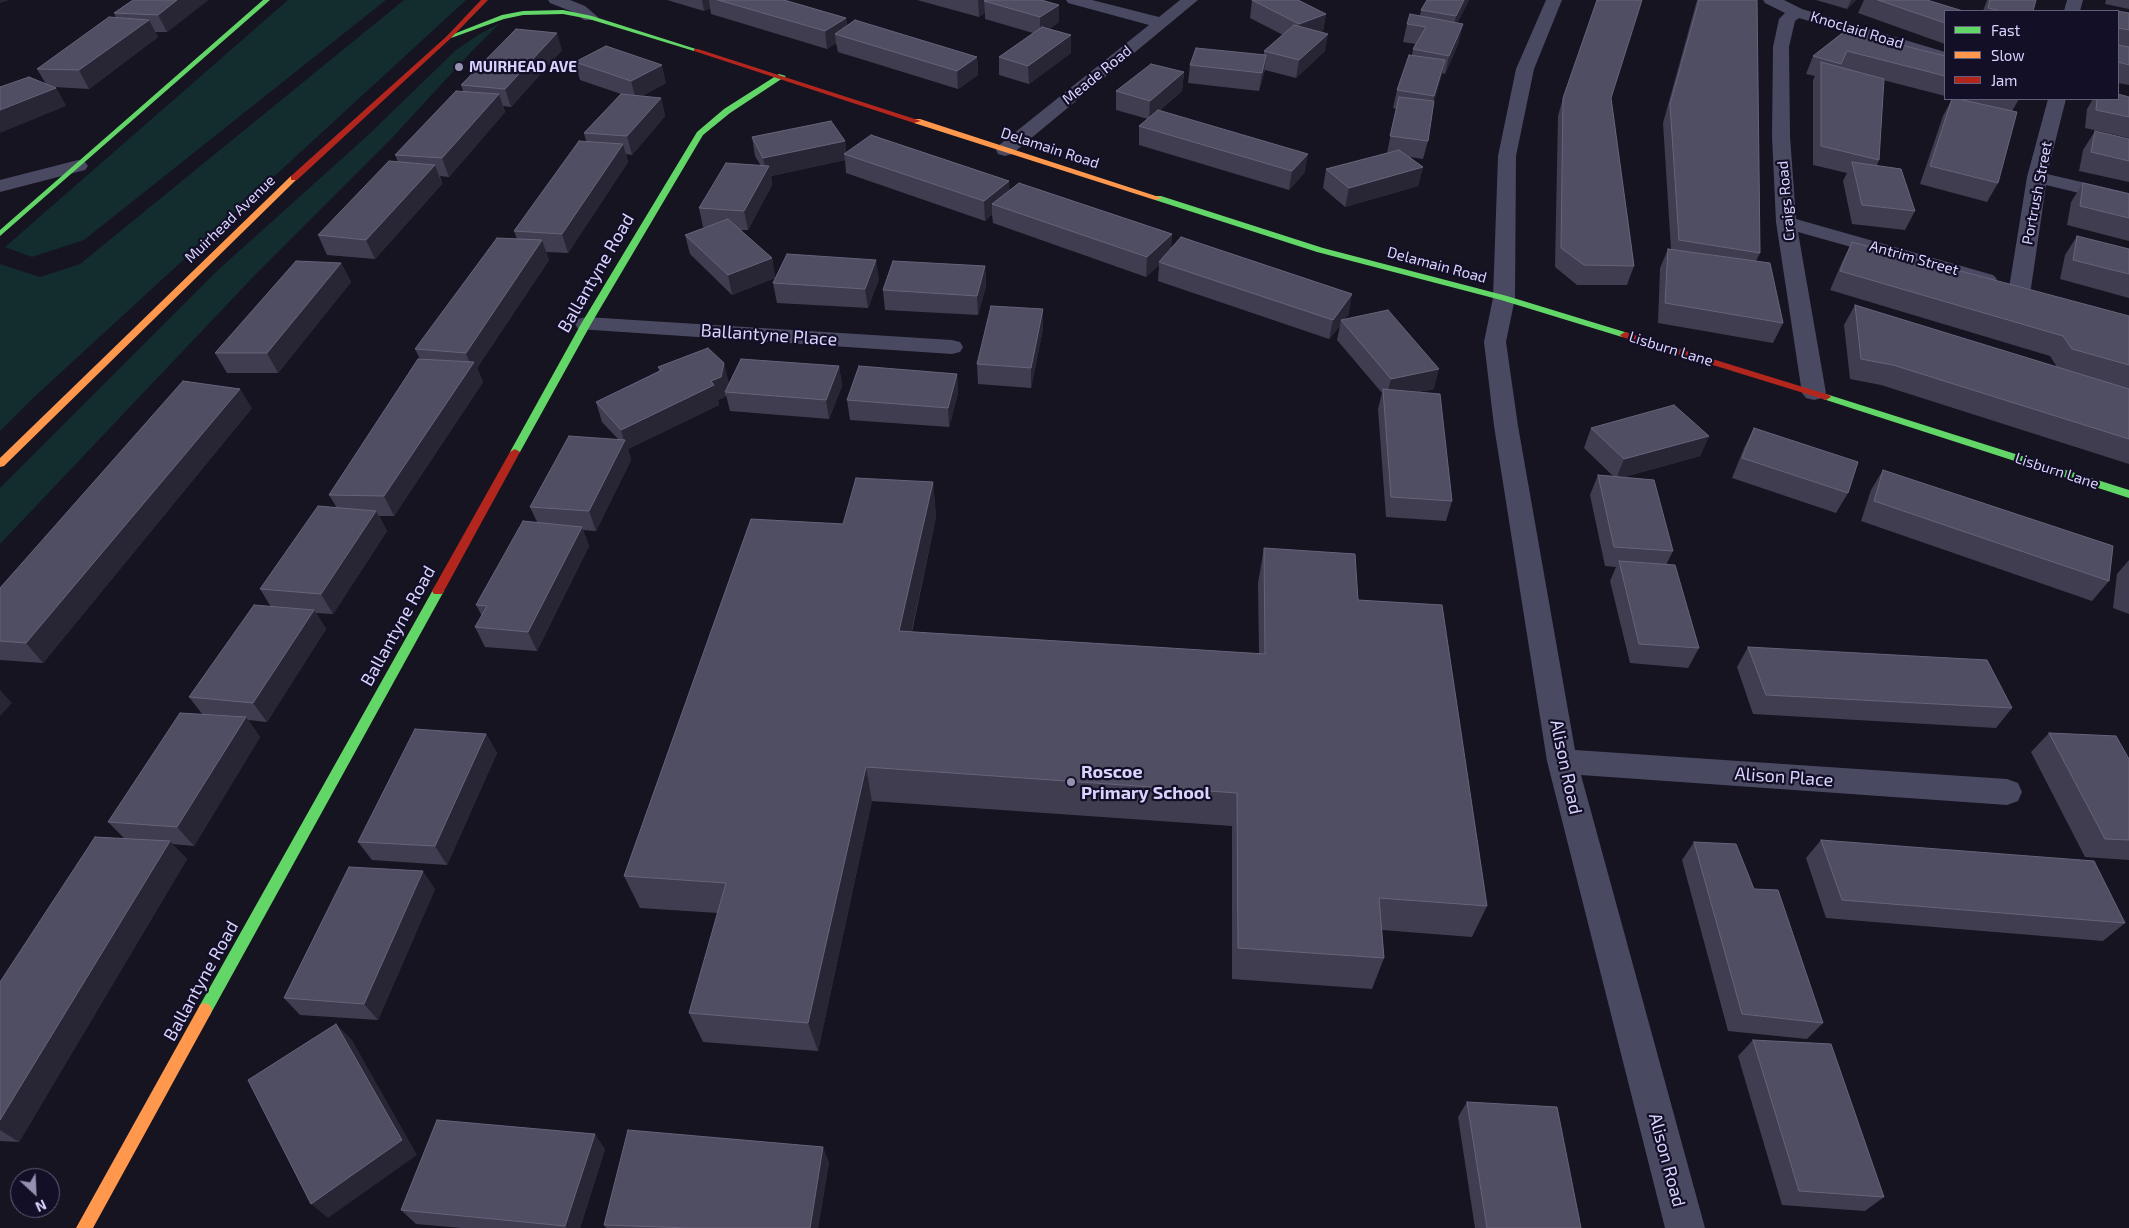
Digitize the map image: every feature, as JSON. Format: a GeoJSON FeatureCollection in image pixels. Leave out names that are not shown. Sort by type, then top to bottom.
{"type":"FeatureCollection","features":[{"type":"Feature","properties":{"kind":"main road"},"geometry":{"type":"LineString","coordinates":[[0,234],[267,0]]}},
{"type":"Feature","properties":{"kind":"main road","name":"Muirhead Avenue"},"geometry":{"type":"LineString","coordinates":[[0,464],[289,182],[449,37],[485,0]]}},
{"type":"Feature","properties":{"kind":"main road","name":"Delamain Road"},"geometry":{"type":"LineString","coordinates":[[449,37],[502,17],[523,12],[562,12],[590,16],[1320,250],[1504,298]]}},
{"type":"Feature","properties":{"kind":"main road","name":"Ballantyne Road"},"geometry":{"type":"LineString","coordinates":[[84,1228],[586,324],[700,134],[727,111],[782,76]]}},
{"type":"Feature","properties":{"kind":"main road","name":"Lisburn Lane"},"geometry":{"type":"LineString","coordinates":[[1504,298],[1814,393],[2129,494]]}},
{"type":"Feature","properties":{"kind":"street"},"geometry":{"type":"LineString","coordinates":[[556,0],[579,9],[590,16]]}},
{"type":"Feature","properties":{"kind":"street"},"geometry":{"type":"LineString","coordinates":[[1074,0],[1161,23]]}},
{"type":"Feature","properties":{"kind":"street","name":"Meade Road"},"geometry":{"type":"LineString","coordinates":[[1005,150],[1190,0]]}},
{"type":"Feature","properties":{"kind":"street"},"geometry":{"type":"LineString","coordinates":[[1504,298],[1507,156],[1525,69],[1554,0]]}},
{"type":"Feature","properties":{"kind":"street","name":"Knoclaid Road"},"geometry":{"type":"LineString","coordinates":[[1771,0],[1796,12],[1944,57]]}},
{"type":"Feature","properties":{"kind":"street","name":"Craigs Road"},"geometry":{"type":"LineString","coordinates":[[1796,12],[1787,19],[1781,47],[1781,136],[1786,222],[1814,393]]}},
{"type":"Feature","properties":{"kind":"street","name":"Portrush Street"},"geometry":{"type":"LineString","coordinates":[[2029,291],[2037,177],[2057,100]]}},
{"type":"Feature","properties":{"kind":"street"},"geometry":{"type":"LineString","coordinates":[[0,186],[78,166]]}},
{"type":"Feature","properties":{"kind":"street"},"geometry":{"type":"LineString","coordinates":[[2037,177],[2129,199]]}},
{"type":"Feature","properties":{"kind":"street","name":"Antrim Street"},"geometry":{"type":"LineString","coordinates":[[1786,222],[2029,291]]}},
{"type":"Feature","properties":{"kind":"street","name":"Alison Road"},"geometry":{"type":"LineString","coordinates":[[1504,298],[1495,342],[1562,761],[1685,1228]]}},
{"type":"Feature","properties":{"kind":"street","name":"Ballantyne Place"},"geometry":{"type":"LineString","coordinates":[[586,324],[952,347]]}},
{"type":"Feature","properties":{"kind":"street","name":"Alison Place"},"geometry":{"type":"LineString","coordinates":[[1562,761],[2007,792]]}},
{"type":"Feature","properties":{"kind":"green space"},"geometry":{"type":"Polygon","coordinates":[[[288,0],[386,0],[84,240],[32,257],[5,247],[288,0]]]}},
{"type":"Feature","properties":{"kind":"green space"},"geometry":{"type":"Polygon","coordinates":[[[404,0],[466,0],[31,400],[0,431],[0,264],[40,277],[80,264],[404,0]]]}},
{"type":"Feature","properties":{"kind":"green space"},"geometry":{"type":"Polygon","coordinates":[[[500,23],[391,139],[255,275],[0,544],[0,488],[218,270],[366,137],[456,50],[500,23]]]}},
{"type":"Feature","properties":{"kind":"building"},"geometry":{"type":"Polygon","coordinates":[[[133,0],[177,0],[158,15],[114,13],[133,0]]]}},
{"type":"Feature","properties":{"kind":"building"},"geometry":{"type":"Polygon","coordinates":[[[718,0],[784,0],[846,18],[825,31],[718,0]]]}},
{"type":"Feature","properties":{"kind":"building"},"geometry":{"type":"Polygon","coordinates":[[[1041,0],[1059,5],[1040,17],[984,1],[1041,0]]]}},
{"type":"Feature","properties":{"kind":"building"},"geometry":{"type":"Polygon","coordinates":[[[1252,0],[1298,0],[1326,14],[1299,24],[1252,0]]]}},
{"type":"Feature","properties":{"kind":"building"},"geometry":{"type":"Polygon","coordinates":[[[1427,0],[1464,0],[1456,16],[1421,10],[1427,0]]]}},
{"type":"Feature","properties":{"kind":"building"},"geometry":{"type":"Polygon","coordinates":[[[1597,0],[1642,0],[1611,98],[1634,266],[1584,265],[1561,248],[1563,98],[1597,0]]]}},
{"type":"Feature","properties":{"kind":"building"},"geometry":{"type":"Polygon","coordinates":[[[1699,0],[1757,0],[1760,253],[1679,240],[1670,104],[1699,0]]]}},
{"type":"Feature","properties":{"kind":"building"},"geometry":{"type":"Polygon","coordinates":[[[1878,0],[1927,0],[1960,10],[1944,10],[1944,23],[1878,0]]]}},
{"type":"Feature","properties":{"kind":"building"},"geometry":{"type":"Polygon","coordinates":[[[1990,0],[2036,0],[2033,10],[1997,10],[1988,8],[1990,0]]]}},
{"type":"Feature","properties":{"kind":"building"},"geometry":{"type":"Polygon","coordinates":[[[2119,11],[2129,13],[2129,30],[2119,28],[2119,11]]]}},
{"type":"Feature","properties":{"kind":"building"},"geometry":{"type":"Polygon","coordinates":[[[1410,14],[1463,24],[1449,56],[1413,49],[1426,27],[1407,24],[1410,14]]]}},
{"type":"Feature","properties":{"kind":"building"},"geometry":{"type":"Polygon","coordinates":[[[109,17],[149,20],[79,70],[37,69],[109,17]]]}},
{"type":"Feature","properties":{"kind":"building"},"geometry":{"type":"Polygon","coordinates":[[[855,20],[977,57],[957,71],[835,34],[855,20]]]}},
{"type":"Feature","properties":{"kind":"building"},"geometry":{"type":"Polygon","coordinates":[[[1294,25],[1328,34],[1299,60],[1264,51],[1294,25]]]}},
{"type":"Feature","properties":{"kind":"building"},"geometry":{"type":"Polygon","coordinates":[[[1042,27],[1071,35],[1028,66],[999,57],[1042,27]]]}},
{"type":"Feature","properties":{"kind":"building"},"geometry":{"type":"Polygon","coordinates":[[[516,29],[557,33],[505,89],[461,85],[516,29]]]}},
{"type":"Feature","properties":{"kind":"building"},"geometry":{"type":"Polygon","coordinates":[[[1845,31],[1944,56],[1944,76],[1847,51],[1841,64],[1813,56],[1845,31]]]}},
{"type":"Feature","properties":{"kind":"building"},"geometry":{"type":"Polygon","coordinates":[[[2119,45],[2129,47],[2129,65],[2119,62],[2119,45]]]}},
{"type":"Feature","properties":{"kind":"building"},"geometry":{"type":"Polygon","coordinates":[[[606,46],[662,65],[631,81],[575,62],[606,46]]]}},
{"type":"Feature","properties":{"kind":"building"},"geometry":{"type":"Polygon","coordinates":[[[1196,48],[1266,55],[1262,73],[1190,65],[1196,48]]]}},
{"type":"Feature","properties":{"kind":"building"},"geometry":{"type":"Polygon","coordinates":[[[1409,55],[1445,60],[1434,96],[1397,90],[1409,55]]]}},
{"type":"Feature","properties":{"kind":"building"},"geometry":{"type":"Polygon","coordinates":[[[1821,62],[1884,79],[1879,160],[1821,146],[1821,62]]]}},
{"type":"Feature","properties":{"kind":"building"},"geometry":{"type":"Polygon","coordinates":[[[1151,64],[1184,72],[1150,101],[1116,91],[1151,64]]]}},
{"type":"Feature","properties":{"kind":"building"},"geometry":{"type":"Polygon","coordinates":[[[29,77],[56,88],[0,110],[0,87],[29,77]]]}},
{"type":"Feature","properties":{"kind":"building"},"geometry":{"type":"Polygon","coordinates":[[[456,91],[499,94],[442,158],[395,155],[456,91]]]}},
{"type":"Feature","properties":{"kind":"building"},"geometry":{"type":"Polygon","coordinates":[[[621,94],[661,98],[627,136],[584,133],[621,94]]]}},
{"type":"Feature","properties":{"kind":"building"},"geometry":{"type":"Polygon","coordinates":[[[2119,94],[2129,97],[2129,117],[2096,110],[2097,100],[2119,100],[2119,94]]]}},
{"type":"Feature","properties":{"kind":"building"},"geometry":{"type":"Polygon","coordinates":[[[1399,97],[1434,101],[1428,141],[1390,136],[1399,97]]]}},
{"type":"Feature","properties":{"kind":"building"},"geometry":{"type":"Polygon","coordinates":[[[1952,100],[1963,100],[2017,112],[1998,183],[1930,166],[1952,100]]]}},
{"type":"Feature","properties":{"kind":"building"},"geometry":{"type":"Polygon","coordinates":[[[1158,110],[1308,154],[1292,171],[1139,126],[1158,110]]]}},
{"type":"Feature","properties":{"kind":"building"},"geometry":{"type":"Polygon","coordinates":[[[831,121],[845,141],[763,158],[752,137],[831,121]]]}},
{"type":"Feature","properties":{"kind":"building"},"geometry":{"type":"Polygon","coordinates":[[[2095,131],[2129,139],[2129,161],[2091,152],[2095,131]]]}},
{"type":"Feature","properties":{"kind":"building"},"geometry":{"type":"Polygon","coordinates":[[[871,135],[1009,181],[984,201],[844,154],[871,135]]]}},
{"type":"Feature","properties":{"kind":"building"},"geometry":{"type":"Polygon","coordinates":[[[579,141],[623,144],[562,234],[514,231],[579,141]]]}},
{"type":"Feature","properties":{"kind":"building"},"geometry":{"type":"Polygon","coordinates":[[[1399,150],[1423,167],[1349,188],[1326,169],[1399,150]]]}},
{"type":"Feature","properties":{"kind":"building"},"geometry":{"type":"Polygon","coordinates":[[[389,161],[435,165],[366,240],[318,235],[389,161]]]}},
{"type":"Feature","properties":{"kind":"building"},"geometry":{"type":"Polygon","coordinates":[[[1852,162],[1901,169],[1915,211],[1862,205],[1852,162]]]}},
{"type":"Feature","properties":{"kind":"building"},"geometry":{"type":"Polygon","coordinates":[[[726,163],[769,166],[744,211],[699,208],[726,163]]]}},
{"type":"Feature","properties":{"kind":"building"},"geometry":{"type":"Polygon","coordinates":[[[1019,183],[1172,234],[1147,257],[992,204],[1019,183]]]}},
{"type":"Feature","properties":{"kind":"building"},"geometry":{"type":"Polygon","coordinates":[[[2083,183],[2129,194],[2129,218],[2080,206],[2083,183]]]}},
{"type":"Feature","properties":{"kind":"building"},"geometry":{"type":"Polygon","coordinates":[[[728,219],[772,258],[728,275],[685,235],[728,219]]]}},
{"type":"Feature","properties":{"kind":"building"},"geometry":{"type":"Polygon","coordinates":[[[2077,236],[2129,249],[2129,274],[2073,260],[2077,236]]]}},
{"type":"Feature","properties":{"kind":"building"},"geometry":{"type":"Polygon","coordinates":[[[1181,237],[1352,294],[1333,320],[1159,262],[1181,237]]]}},
{"type":"Feature","properties":{"kind":"building"},"geometry":{"type":"Polygon","coordinates":[[[497,238],[542,240],[466,353],[415,349],[497,238]]]}},
{"type":"Feature","properties":{"kind":"building"},"geometry":{"type":"Polygon","coordinates":[[[1852,242],[2129,316],[2129,365],[2072,349],[2063,336],[1840,271],[1852,242]]]}},
{"type":"Feature","properties":{"kind":"building"},"geometry":{"type":"Polygon","coordinates":[[[1668,249],[1770,263],[1783,323],[1665,303],[1668,249]]]}},
{"type":"Feature","properties":{"kind":"building"},"geometry":{"type":"Polygon","coordinates":[[[787,254],[876,260],[865,289],[773,283],[787,254]]]}},
{"type":"Feature","properties":{"kind":"building"},"geometry":{"type":"Polygon","coordinates":[[[296,261],[341,263],[267,353],[215,353],[296,261]]]}},
{"type":"Feature","properties":{"kind":"building"},"geometry":{"type":"Polygon","coordinates":[[[893,261],[985,266],[977,296],[883,290],[893,261]]]}},
{"type":"Feature","properties":{"kind":"building"},"geometry":{"type":"Polygon","coordinates":[[[1855,305],[2129,389],[2129,439],[1893,365],[1861,359],[1855,305]]]}},
{"type":"Feature","properties":{"kind":"building"},"geometry":{"type":"Polygon","coordinates":[[[991,306],[1043,309],[1031,368],[977,364],[991,306]]]}},
{"type":"Feature","properties":{"kind":"building"},"geometry":{"type":"Polygon","coordinates":[[[1388,310],[1439,369],[1391,379],[1341,320],[1388,310]]]}},
{"type":"Feature","properties":{"kind":"building"},"geometry":{"type":"Polygon","coordinates":[[[708,348],[724,363],[721,377],[711,381],[714,385],[621,430],[596,402],[662,370],[658,367],[708,348]]]}},
{"type":"Feature","properties":{"kind":"building"},"geometry":{"type":"Polygon","coordinates":[[[418,359],[474,362],[384,496],[329,495],[418,359]]]}},
{"type":"Feature","properties":{"kind":"building"},"geometry":{"type":"Polygon","coordinates":[[[741,359],[839,366],[826,400],[725,392],[741,359]]]}},
{"type":"Feature","properties":{"kind":"building"},"geometry":{"type":"Polygon","coordinates":[[[859,366],[957,374],[948,408],[847,400],[859,366]]]}},
{"type":"Feature","properties":{"kind":"building"},"geometry":{"type":"Polygon","coordinates":[[[183,381],[240,389],[26,643],[0,641],[0,588],[183,381]]]}},
{"type":"Feature","properties":{"kind":"building"},"geometry":{"type":"Polygon","coordinates":[[[1383,389],[1440,394],[1452,501],[1391,497],[1383,389]]]}},
{"type":"Feature","properties":{"kind":"building"},"geometry":{"type":"Polygon","coordinates":[[[1674,405],[1709,436],[1624,459],[1591,428],[1674,405]]]}},
{"type":"Feature","properties":{"kind":"building"},"geometry":{"type":"Polygon","coordinates":[[[1754,428],[1858,462],[1848,493],[1742,458],[1754,428]]]}},
{"type":"Feature","properties":{"kind":"building"},"geometry":{"type":"Polygon","coordinates":[[[569,436],[625,440],[589,511],[530,507],[569,436]]]}},
{"type":"Feature","properties":{"kind":"building"},"geometry":{"type":"Polygon","coordinates":[[[1883,470],[2113,546],[2109,581],[1874,501],[1883,470]]]}},
{"type":"Feature","properties":{"kind":"building"},"geometry":{"type":"Polygon","coordinates":[[[1598,475],[1654,480],[1673,551],[1614,547],[1598,475]]]}},
{"type":"Feature","properties":{"kind":"building"},"geometry":{"type":"Polygon","coordinates":[[[856,478],[933,482],[899,631],[1265,654],[1264,548],[1355,554],[1358,600],[1442,605],[1487,906],[1379,898],[1384,958],[1238,948],[1237,793],[866,767],[808,1023],[689,1013],[726,883],[624,876],[751,519],[843,524],[856,478]]]}},
{"type":"Feature","properties":{"kind":"building"},"geometry":{"type":"Polygon","coordinates":[[[318,506],[376,511],[321,594],[260,589],[318,506]]]}},
{"type":"Feature","properties":{"kind":"building"},"geometry":{"type":"Polygon","coordinates":[[[523,521],[582,527],[528,632],[475,627],[487,606],[476,605],[523,521]]]}},
{"type":"Feature","properties":{"kind":"building"},"geometry":{"type":"Polygon","coordinates":[[[1619,561],[1675,565],[1699,648],[1639,644],[1619,561]]]}},
{"type":"Feature","properties":{"kind":"building"},"geometry":{"type":"Polygon","coordinates":[[[254,605],[314,610],[253,703],[189,697],[254,605]]]}},
{"type":"Feature","properties":{"kind":"building"},"geometry":{"type":"Polygon","coordinates":[[[1748,647],[1987,660],[2012,708],[1766,695],[1748,647]]]}},
{"type":"Feature","properties":{"kind":"building"},"geometry":{"type":"Polygon","coordinates":[[[180,713],[246,717],[177,827],[108,822],[180,713]]]}},
{"type":"Feature","properties":{"kind":"building"},"geometry":{"type":"Polygon","coordinates":[[[415,729],[486,734],[435,846],[358,842],[415,729]]]}},
{"type":"Feature","properties":{"kind":"building"},"geometry":{"type":"Polygon","coordinates":[[[2049,733],[2116,736],[2129,759],[2129,840],[2105,839],[2049,733]]]}},
{"type":"Feature","properties":{"kind":"building"},"geometry":{"type":"Polygon","coordinates":[[[95,837],[170,841],[0,1120],[0,982],[95,837]]]}},
{"type":"Feature","properties":{"kind":"building"},"geometry":{"type":"Polygon","coordinates":[[[1821,840],[2094,861],[2125,923],[1842,900],[1821,840]]]}},
{"type":"Feature","properties":{"kind":"building"},"geometry":{"type":"Polygon","coordinates":[[[1694,842],[1736,844],[1754,889],[1778,890],[1823,1023],[1742,1014],[1694,842]]]}},
{"type":"Feature","properties":{"kind":"building"},"geometry":{"type":"Polygon","coordinates":[[[349,867],[423,871],[364,1004],[284,998],[349,867]]]}},
{"type":"Feature","properties":{"kind":"building"},"geometry":{"type":"Polygon","coordinates":[[[336,1024],[402,1140],[311,1204],[248,1080],[336,1024]]]}},
{"type":"Feature","properties":{"kind":"building"},"geometry":{"type":"Polygon","coordinates":[[[1753,1040],[1831,1044],[1884,1197],[1799,1191],[1753,1040]]]}},
{"type":"Feature","properties":{"kind":"building"},"geometry":{"type":"Polygon","coordinates":[[[1467,1102],[1557,1107],[1581,1228],[1487,1228],[1467,1102]]]}},
{"type":"Feature","properties":{"kind":"building"},"geometry":{"type":"Polygon","coordinates":[[[437,1120],[595,1134],[565,1226],[401,1210],[437,1120]]]}},
{"type":"Feature","properties":{"kind":"building"},"geometry":{"type":"Polygon","coordinates":[[[628,1130],[823,1147],[810,1228],[689,1228],[604,1225],[628,1130]]]}},
{"type":"Feature","properties":{"kind":"traffic: fast"},"geometry":{"type":"LineString","coordinates":[[0,234],[267,0]]}},
{"type":"Feature","properties":{"kind":"traffic: fast"},"geometry":{"type":"LineString","coordinates":[[449,37],[502,17],[523,13],[563,12],[590,17],[696,50]]}},
{"type":"Feature","properties":{"kind":"traffic: fast"},"geometry":{"type":"LineString","coordinates":[[515,452],[586,324],[700,134],[727,111],[782,76]]}},
{"type":"Feature","properties":{"kind":"traffic: fast"},"geometry":{"type":"LineString","coordinates":[[1158,198],[1320,250],[1504,298],[1625,335]]}},
{"type":"Feature","properties":{"kind":"traffic: fast"},"geometry":{"type":"LineString","coordinates":[[1826,397],[2129,494]]}},
{"type":"Feature","properties":{"kind":"traffic: fast"},"geometry":{"type":"LineString","coordinates":[[205,1010],[438,591]]}},
{"type":"Feature","properties":{"kind":"traffic: slow"},"geometry":{"type":"LineString","coordinates":[[917,121],[1158,198]]}},
{"type":"Feature","properties":{"kind":"traffic: slow"},"geometry":{"type":"LineString","coordinates":[[0,464],[294,178]]}},
{"type":"Feature","properties":{"kind":"traffic: slow"},"geometry":{"type":"LineString","coordinates":[[84,1228],[205,1010]]}},
{"type":"Feature","properties":{"kind":"traffic: jam"},"geometry":{"type":"LineString","coordinates":[[294,178],[449,37],[485,0]]}},
{"type":"Feature","properties":{"kind":"traffic: jam"},"geometry":{"type":"LineString","coordinates":[[696,50],[917,121]]}},
{"type":"Feature","properties":{"kind":"traffic: jam"},"geometry":{"type":"LineString","coordinates":[[1625,335],[1826,397]]}},
{"type":"Feature","properties":{"kind":"traffic: jam"},"geometry":{"type":"LineString","coordinates":[[438,591],[515,452]]}},
{"type":"Feature","properties":{"kind":"place","name":"MUIRHEAD AVE"},"geometry":{"type":"Point","coordinates":[459,67]}},
{"type":"Feature","properties":{"kind":"place","name":"Roscoe Primary School"},"geometry":{"type":"Point","coordinates":[1071,782]}}]}
